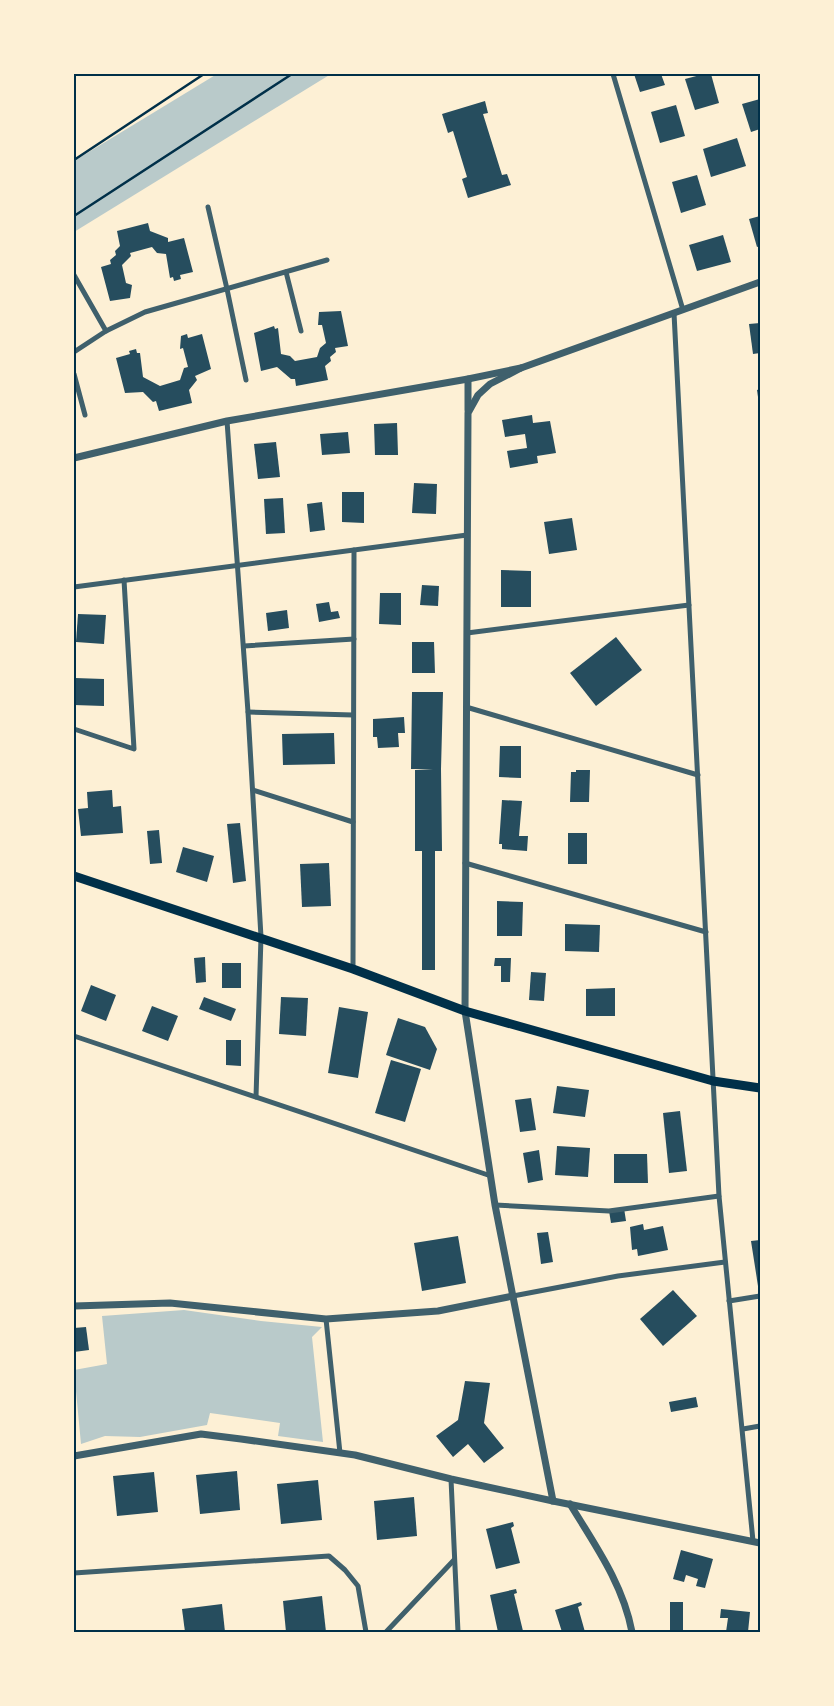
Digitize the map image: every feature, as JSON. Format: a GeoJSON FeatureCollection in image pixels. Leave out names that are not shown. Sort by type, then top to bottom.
{"type":"FeatureCollection","features":[{"type":"Feature","properties":{"kind":"main road"},"geometry":{"type":"LineString","coordinates":[[74,876],[353,968],[464,1011],[713,1081],[760,1088]]}},
{"type":"Feature","properties":{"kind":"street"},"geometry":{"type":"LineString","coordinates":[[613,74],[683,310]]}},
{"type":"Feature","properties":{"kind":"street"},"geometry":{"type":"LineString","coordinates":[[208,207],[246,380]]}},
{"type":"Feature","properties":{"kind":"street"},"geometry":{"type":"LineString","coordinates":[[74,352],[106,331],[145,312],[327,260]]}},
{"type":"Feature","properties":{"kind":"street"},"geometry":{"type":"LineString","coordinates":[[286,272],[301,331]]}},
{"type":"Feature","properties":{"kind":"street"},"geometry":{"type":"LineString","coordinates":[[74,275],[106,331]]}},
{"type":"Feature","properties":{"kind":"street"},"geometry":{"type":"LineString","coordinates":[[468,413],[478,395],[490,384],[521,368],[760,282]]}},
{"type":"Feature","properties":{"kind":"street"},"geometry":{"type":"LineString","coordinates":[[74,1456],[201,1434],[340,1453],[553,1502],[756,1542],[742,1429],[719,1196],[674,313]]}},
{"type":"Feature","properties":{"kind":"street"},"geometry":{"type":"LineString","coordinates":[[74,458],[228,421],[521,368]]}},
{"type":"Feature","properties":{"kind":"street"},"geometry":{"type":"LineString","coordinates":[[74,374],[85,416]]}},
{"type":"Feature","properties":{"kind":"street"},"geometry":{"type":"LineString","coordinates":[[468,379],[464,1011],[496,1204],[553,1502]]}},
{"type":"Feature","properties":{"kind":"street"},"geometry":{"type":"LineString","coordinates":[[228,421],[239,564],[261,937],[256,1096]]}},
{"type":"Feature","properties":{"kind":"street"},"geometry":{"type":"LineString","coordinates":[[74,587],[467,535]]}},
{"type":"Feature","properties":{"kind":"street"},"geometry":{"type":"LineString","coordinates":[[353,968],[354,550]]}},
{"type":"Feature","properties":{"kind":"street"},"geometry":{"type":"LineString","coordinates":[[74,729],[134,749],[124,580]]}},
{"type":"Feature","properties":{"kind":"street"},"geometry":{"type":"LineString","coordinates":[[466,633],[689,605]]}},
{"type":"Feature","properties":{"kind":"street"},"geometry":{"type":"LineString","coordinates":[[244,646],[354,640]]}},
{"type":"Feature","properties":{"kind":"street"},"geometry":{"type":"LineString","coordinates":[[466,707],[698,775]]}},
{"type":"Feature","properties":{"kind":"street"},"geometry":{"type":"LineString","coordinates":[[248,712],[354,715]]}},
{"type":"Feature","properties":{"kind":"street"},"geometry":{"type":"LineString","coordinates":[[253,790],[353,822]]}},
{"type":"Feature","properties":{"kind":"street"},"geometry":{"type":"LineString","coordinates":[[464,862],[706,932]]}},
{"type":"Feature","properties":{"kind":"street"},"geometry":{"type":"LineString","coordinates":[[74,1036],[491,1176]]}},
{"type":"Feature","properties":{"kind":"street"},"geometry":{"type":"LineString","coordinates":[[496,1204],[609,1211],[719,1196]]}},
{"type":"Feature","properties":{"kind":"street"},"geometry":{"type":"LineString","coordinates":[[74,1306],[170,1303],[326,1319],[438,1311],[618,1276],[725,1262]]}},
{"type":"Feature","properties":{"kind":"street"},"geometry":{"type":"LineString","coordinates":[[729,1300],[760,1296]]}},
{"type":"Feature","properties":{"kind":"street"},"geometry":{"type":"LineString","coordinates":[[326,1319],[340,1453]]}},
{"type":"Feature","properties":{"kind":"street"},"geometry":{"type":"LineString","coordinates":[[742,1429],[760,1426]]}},
{"type":"Feature","properties":{"kind":"street"},"geometry":{"type":"LineString","coordinates":[[451,1479],[458,1632]]}},
{"type":"Feature","properties":{"kind":"street"},"geometry":{"type":"LineString","coordinates":[[570,1504],[610,1570],[629,1615],[632,1632]]}},
{"type":"Feature","properties":{"kind":"street"},"geometry":{"type":"LineString","coordinates":[[74,1574],[329,1556],[345,1570],[358,1586],[366,1632]]}},
{"type":"Feature","properties":{"kind":"street"},"geometry":{"type":"LineString","coordinates":[[386,1632],[454,1560]]}},
{"type":"Feature","properties":{"kind":"path"},"geometry":{"type":"LineString","coordinates":[[74,160],[204,74]]}},
{"type":"Feature","properties":{"kind":"path"},"geometry":{"type":"LineString","coordinates":[[74,216],[292,74]]}},
{"type":"Feature","properties":{"kind":"shaded area"},"geometry":{"type":"Polygon","coordinates":[[[217,74],[331,74],[74,232],[74,161],[217,74]]]}},
{"type":"Feature","properties":{"kind":"shaded area"},"geometry":{"type":"Polygon","coordinates":[[[184,1310],[261,1321],[322,1327],[312,1337],[323,1442],[278,1436],[280,1423],[210,1413],[207,1425],[140,1437],[105,1436],[81,1444],[74,1370],[107,1364],[102,1316],[184,1310]]]}},
{"type":"Feature","properties":{"kind":"building"},"geometry":{"type":"Polygon","coordinates":[[[634,74],[661,74],[665,85],[640,92],[634,74]]]}},
{"type":"Feature","properties":{"kind":"building"},"geometry":{"type":"Polygon","coordinates":[[[711,74],[719,103],[695,110],[685,79],[711,74]]]}},
{"type":"Feature","properties":{"kind":"building"},"geometry":{"type":"Polygon","coordinates":[[[760,99],[760,129],[751,132],[742,104],[760,99]]]}},
{"type":"Feature","properties":{"kind":"building"},"geometry":{"type":"Polygon","coordinates":[[[485,101],[488,113],[483,114],[502,175],[507,174],[511,185],[468,198],[462,179],[467,177],[453,131],[448,133],[442,114],[485,101]]]}},
{"type":"Feature","properties":{"kind":"building"},"geometry":{"type":"Polygon","coordinates":[[[676,105],[685,136],[660,143],[651,112],[676,105]]]}},
{"type":"Feature","properties":{"kind":"building"},"geometry":{"type":"Polygon","coordinates":[[[737,138],[746,166],[711,177],[703,149],[737,138]]]}},
{"type":"Feature","properties":{"kind":"building"},"geometry":{"type":"Polygon","coordinates":[[[697,175],[706,205],[681,213],[672,182],[697,175]]]}},
{"type":"Feature","properties":{"kind":"building"},"geometry":{"type":"Polygon","coordinates":[[[760,216],[760,246],[757,247],[749,219],[760,216]]]}},
{"type":"Feature","properties":{"kind":"building"},"geometry":{"type":"Polygon","coordinates":[[[148,223],[150,231],[168,238],[168,242],[184,238],[193,272],[180,275],[181,279],[174,281],[173,277],[170,278],[166,254],[157,253],[152,247],[130,253],[131,256],[122,265],[126,283],[132,285],[130,298],[110,301],[101,267],[111,264],[110,260],[116,255],[115,251],[120,246],[117,231],[148,223]]]}},
{"type":"Feature","properties":{"kind":"building"},"geometry":{"type":"Polygon","coordinates":[[[723,235],[731,262],[697,271],[689,245],[723,235]]]}},
{"type":"Feature","properties":{"kind":"building"},"geometry":{"type":"Polygon","coordinates":[[[341,311],[348,346],[335,348],[336,352],[330,357],[331,361],[325,366],[328,380],[296,386],[295,379],[291,379],[277,367],[261,371],[254,333],[274,326],[275,329],[278,328],[281,354],[290,356],[295,361],[317,357],[320,348],[326,343],[322,325],[318,325],[319,312],[341,311]]]}},
{"type":"Feature","properties":{"kind":"building"},"geometry":{"type":"Polygon","coordinates":[[[760,323],[760,353],[753,354],[749,324],[760,323]]]}},
{"type":"Feature","properties":{"kind":"building"},"geometry":{"type":"Polygon","coordinates":[[[187,334],[188,338],[202,334],[211,369],[195,376],[197,380],[189,390],[192,403],[159,411],[156,401],[153,402],[143,392],[125,393],[116,358],[130,354],[129,351],[136,349],[137,353],[140,353],[143,377],[160,386],[180,380],[184,368],[188,367],[183,348],[180,349],[181,336],[187,334]]]}},
{"type":"Feature","properties":{"kind":"building"},"geometry":{"type":"Polygon","coordinates":[[[760,389],[760,404],[759,404],[757,390],[760,389]]]}},
{"type":"Feature","properties":{"kind":"building"},"geometry":{"type":"Polygon","coordinates":[[[532,415],[533,423],[550,421],[556,453],[537,456],[538,463],[510,468],[507,451],[527,448],[525,434],[505,437],[502,420],[532,415]]]}},
{"type":"Feature","properties":{"kind":"building"},"geometry":{"type":"Polygon","coordinates":[[[397,423],[398,455],[375,455],[374,424],[397,423]]]}},
{"type":"Feature","properties":{"kind":"building"},"geometry":{"type":"Polygon","coordinates":[[[348,432],[350,453],[322,455],[320,434],[348,432]]]}},
{"type":"Feature","properties":{"kind":"building"},"geometry":{"type":"Polygon","coordinates":[[[276,442],[280,477],[258,479],[254,444],[276,442]]]}},
{"type":"Feature","properties":{"kind":"building"},"geometry":{"type":"Polygon","coordinates":[[[414,483],[437,484],[436,514],[412,513],[414,483]]]}},
{"type":"Feature","properties":{"kind":"building"},"geometry":{"type":"Polygon","coordinates":[[[342,492],[364,492],[364,523],[342,522],[342,492]]]}},
{"type":"Feature","properties":{"kind":"building"},"geometry":{"type":"Polygon","coordinates":[[[283,498],[285,533],[266,534],[264,499],[283,498]]]}},
{"type":"Feature","properties":{"kind":"building"},"geometry":{"type":"Polygon","coordinates":[[[322,502],[325,530],[310,532],[307,504],[322,502]]]}},
{"type":"Feature","properties":{"kind":"building"},"geometry":{"type":"Polygon","coordinates":[[[572,518],[577,550],[549,554],[544,522],[572,518]]]}},
{"type":"Feature","properties":{"kind":"building"},"geometry":{"type":"Polygon","coordinates":[[[501,570],[531,571],[531,607],[501,607],[501,570]]]}},
{"type":"Feature","properties":{"kind":"building"},"geometry":{"type":"Polygon","coordinates":[[[422,585],[439,586],[438,606],[420,605],[422,585]]]}},
{"type":"Feature","properties":{"kind":"building"},"geometry":{"type":"Polygon","coordinates":[[[380,593],[401,593],[401,625],[379,624],[380,593]]]}},
{"type":"Feature","properties":{"kind":"building"},"geometry":{"type":"Polygon","coordinates":[[[329,602],[331,612],[338,611],[340,618],[319,622],[316,604],[329,602]]]}},
{"type":"Feature","properties":{"kind":"building"},"geometry":{"type":"Polygon","coordinates":[[[287,610],[289,628],[268,631],[266,613],[287,610]]]}},
{"type":"Feature","properties":{"kind":"building"},"geometry":{"type":"Polygon","coordinates":[[[78,614],[106,615],[104,644],[76,642],[78,614]]]}},
{"type":"Feature","properties":{"kind":"building"},"geometry":{"type":"Polygon","coordinates":[[[616,637],[642,670],[596,706],[570,673],[616,637]]]}},
{"type":"Feature","properties":{"kind":"building"},"geometry":{"type":"Polygon","coordinates":[[[412,642],[434,642],[435,673],[412,673],[412,642]]]}},
{"type":"Feature","properties":{"kind":"building"},"geometry":{"type":"Polygon","coordinates":[[[75,678],[104,679],[104,706],[74,705],[75,678]]]}},
{"type":"Feature","properties":{"kind":"building"},"geometry":{"type":"Polygon","coordinates":[[[412,692],[443,692],[441,769],[442,851],[435,851],[435,970],[422,970],[422,851],[415,851],[415,770],[433,769],[411,769],[412,692]]]}},
{"type":"Feature","properties":{"kind":"building"},"geometry":{"type":"Polygon","coordinates":[[[404,717],[405,733],[398,733],[399,747],[378,748],[377,737],[373,737],[373,719],[404,717]]]}},
{"type":"Feature","properties":{"kind":"building"},"geometry":{"type":"Polygon","coordinates":[[[334,733],[335,764],[283,765],[282,734],[334,733]]]}},
{"type":"Feature","properties":{"kind":"building"},"geometry":{"type":"Polygon","coordinates":[[[500,746],[521,746],[521,778],[499,777],[500,746]]]}},
{"type":"Feature","properties":{"kind":"building"},"geometry":{"type":"Polygon","coordinates":[[[576,770],[590,770],[589,802],[570,802],[571,772],[576,772],[576,770]]]}},
{"type":"Feature","properties":{"kind":"building"},"geometry":{"type":"Polygon","coordinates":[[[112,790],[113,807],[121,806],[123,833],[81,836],[78,809],[88,808],[87,792],[112,790]]]}},
{"type":"Feature","properties":{"kind":"building"},"geometry":{"type":"Polygon","coordinates":[[[502,800],[522,801],[519,836],[528,836],[527,851],[502,849],[502,844],[499,844],[502,800]]]}},
{"type":"Feature","properties":{"kind":"building"},"geometry":{"type":"Polygon","coordinates":[[[240,823],[246,881],[233,883],[227,824],[240,823]]]}},
{"type":"Feature","properties":{"kind":"building"},"geometry":{"type":"Polygon","coordinates":[[[159,830],[162,863],[150,864],[147,831],[159,830]]]}},
{"type":"Feature","properties":{"kind":"building"},"geometry":{"type":"Polygon","coordinates":[[[568,833],[587,833],[587,864],[568,864],[568,833]]]}},
{"type":"Feature","properties":{"kind":"building"},"geometry":{"type":"Polygon","coordinates":[[[183,847],[214,856],[207,882],[176,872],[183,847]]]}},
{"type":"Feature","properties":{"kind":"building"},"geometry":{"type":"Polygon","coordinates":[[[329,863],[331,906],[302,907],[300,864],[329,863]]]}},
{"type":"Feature","properties":{"kind":"building"},"geometry":{"type":"Polygon","coordinates":[[[497,901],[523,902],[522,936],[497,936],[497,901]]]}},
{"type":"Feature","properties":{"kind":"building"},"geometry":{"type":"Polygon","coordinates":[[[565,924],[600,925],[599,952],[565,951],[565,924]]]}},
{"type":"Feature","properties":{"kind":"building"},"geometry":{"type":"Polygon","coordinates":[[[205,957],[206,982],[196,983],[194,958],[205,957]]]}},
{"type":"Feature","properties":{"kind":"building"},"geometry":{"type":"Polygon","coordinates":[[[495,958],[511,958],[510,982],[501,982],[501,966],[494,966],[495,958]]]}},
{"type":"Feature","properties":{"kind":"building"},"geometry":{"type":"Polygon","coordinates":[[[222,963],[241,963],[241,988],[222,988],[222,963]]]}},
{"type":"Feature","properties":{"kind":"building"},"geometry":{"type":"Polygon","coordinates":[[[531,972],[546,973],[544,1001],[529,1000],[531,972]]]}},
{"type":"Feature","properties":{"kind":"building"},"geometry":{"type":"Polygon","coordinates":[[[91,985],[116,995],[106,1021],[81,1011],[91,985]]]}},
{"type":"Feature","properties":{"kind":"building"},"geometry":{"type":"Polygon","coordinates":[[[615,988],[615,1016],[586,1016],[586,989],[615,988]]]}},
{"type":"Feature","properties":{"kind":"building"},"geometry":{"type":"Polygon","coordinates":[[[204,997],[236,1009],[231,1021],[199,1009],[204,997]]]}},
{"type":"Feature","properties":{"kind":"building"},"geometry":{"type":"Polygon","coordinates":[[[281,997],[308,998],[306,1036],[279,1034],[281,997]]]}},
{"type":"Feature","properties":{"kind":"building"},"geometry":{"type":"Polygon","coordinates":[[[152,1006],[178,1016],[168,1041],[142,1031],[152,1006]]]}},
{"type":"Feature","properties":{"kind":"building"},"geometry":{"type":"Polygon","coordinates":[[[339,1007],[368,1012],[358,1078],[328,1073],[339,1007]]]}},
{"type":"Feature","properties":{"kind":"building"},"geometry":{"type":"Polygon","coordinates":[[[398,1018],[425,1027],[437,1049],[430,1070],[386,1055],[398,1018]]]}},
{"type":"Feature","properties":{"kind":"building"},"geometry":{"type":"Polygon","coordinates":[[[226,1040],[241,1040],[241,1066],[226,1065],[226,1040]]]}},
{"type":"Feature","properties":{"kind":"building"},"geometry":{"type":"Polygon","coordinates":[[[391,1060],[421,1069],[405,1122],[375,1113],[391,1060]]]}},
{"type":"Feature","properties":{"kind":"building"},"geometry":{"type":"Polygon","coordinates":[[[557,1086],[589,1090],[585,1117],[553,1113],[557,1086]]]}},
{"type":"Feature","properties":{"kind":"building"},"geometry":{"type":"Polygon","coordinates":[[[531,1098],[536,1130],[520,1132],[515,1100],[531,1098]]]}},
{"type":"Feature","properties":{"kind":"building"},"geometry":{"type":"Polygon","coordinates":[[[680,1111],[687,1171],[669,1173],[663,1113],[680,1111]]]}},
{"type":"Feature","properties":{"kind":"building"},"geometry":{"type":"Polygon","coordinates":[[[557,1146],[590,1148],[588,1177],[555,1175],[557,1146]]]}},
{"type":"Feature","properties":{"kind":"building"},"geometry":{"type":"Polygon","coordinates":[[[539,1150],[543,1180],[528,1183],[523,1153],[539,1150]]]}},
{"type":"Feature","properties":{"kind":"building"},"geometry":{"type":"Polygon","coordinates":[[[614,1154],[647,1154],[648,1183],[614,1183],[614,1154]]]}},
{"type":"Feature","properties":{"kind":"building"},"geometry":{"type":"Polygon","coordinates":[[[624,1208],[626,1221],[611,1223],[609,1211],[624,1208]]]}},
{"type":"Feature","properties":{"kind":"building"},"geometry":{"type":"Polygon","coordinates":[[[643,1224],[644,1230],[663,1226],[668,1250],[638,1256],[637,1249],[632,1250],[630,1227],[643,1224]]]}},
{"type":"Feature","properties":{"kind":"building"},"geometry":{"type":"Polygon","coordinates":[[[548,1232],[553,1262],[541,1264],[537,1233],[548,1232]]]}},
{"type":"Feature","properties":{"kind":"building"},"geometry":{"type":"Polygon","coordinates":[[[458,1236],[466,1283],[422,1291],[414,1243],[458,1236]]]}},
{"type":"Feature","properties":{"kind":"building"},"geometry":{"type":"Polygon","coordinates":[[[760,1240],[760,1286],[758,1286],[751,1241],[760,1240]]]}},
{"type":"Feature","properties":{"kind":"building"},"geometry":{"type":"Polygon","coordinates":[[[673,1290],[697,1316],[663,1346],[640,1319],[673,1290]]]}},
{"type":"Feature","properties":{"kind":"building"},"geometry":{"type":"Polygon","coordinates":[[[86,1327],[89,1350],[74,1352],[74,1328],[86,1327]]]}},
{"type":"Feature","properties":{"kind":"building"},"geometry":{"type":"Polygon","coordinates":[[[465,1381],[490,1383],[484,1423],[504,1448],[484,1463],[468,1444],[453,1457],[436,1436],[458,1420],[465,1381]]]}},
{"type":"Feature","properties":{"kind":"building"},"geometry":{"type":"Polygon","coordinates":[[[696,1397],[698,1407],[671,1412],[669,1402],[696,1397]]]}},
{"type":"Feature","properties":{"kind":"building"},"geometry":{"type":"Polygon","coordinates":[[[237,1471],[240,1510],[200,1514],[196,1475],[237,1471]]]}},
{"type":"Feature","properties":{"kind":"building"},"geometry":{"type":"Polygon","coordinates":[[[154,1472],[158,1512],[117,1516],[113,1476],[154,1472]]]}},
{"type":"Feature","properties":{"kind":"building"},"geometry":{"type":"Polygon","coordinates":[[[318,1480],[322,1520],[281,1524],[277,1484],[318,1480]]]}},
{"type":"Feature","properties":{"kind":"building"},"geometry":{"type":"Polygon","coordinates":[[[414,1497],[417,1536],[377,1540],[374,1501],[414,1497]]]}},
{"type":"Feature","properties":{"kind":"building"},"geometry":{"type":"Polygon","coordinates":[[[513,1522],[514,1526],[511,1528],[520,1563],[496,1569],[486,1529],[513,1522]]]}},
{"type":"Feature","properties":{"kind":"building"},"geometry":{"type":"Polygon","coordinates":[[[681,1550],[713,1559],[705,1588],[696,1586],[698,1579],[686,1575],[684,1582],[673,1579],[681,1550]]]}},
{"type":"Feature","properties":{"kind":"building"},"geometry":{"type":"Polygon","coordinates":[[[516,1589],[517,1593],[514,1594],[523,1631],[498,1632],[490,1595],[516,1589]]]}},
{"type":"Feature","properties":{"kind":"building"},"geometry":{"type":"Polygon","coordinates":[[[322,1596],[326,1632],[286,1632],[283,1601],[322,1596]]]}},
{"type":"Feature","properties":{"kind":"building"},"geometry":{"type":"Polygon","coordinates":[[[581,1602],[582,1605],[578,1607],[585,1632],[562,1632],[555,1610],[581,1602]]]}},
{"type":"Feature","properties":{"kind":"building"},"geometry":{"type":"Polygon","coordinates":[[[670,1602],[683,1602],[683,1632],[670,1632],[670,1602]]]}},
{"type":"Feature","properties":{"kind":"building"},"geometry":{"type":"Polygon","coordinates":[[[222,1604],[225,1632],[185,1632],[182,1609],[222,1604]]]}},
{"type":"Feature","properties":{"kind":"building"},"geometry":{"type":"Polygon","coordinates":[[[721,1609],[750,1612],[748,1632],[726,1632],[728,1618],[720,1618],[721,1609]]]}}]}
